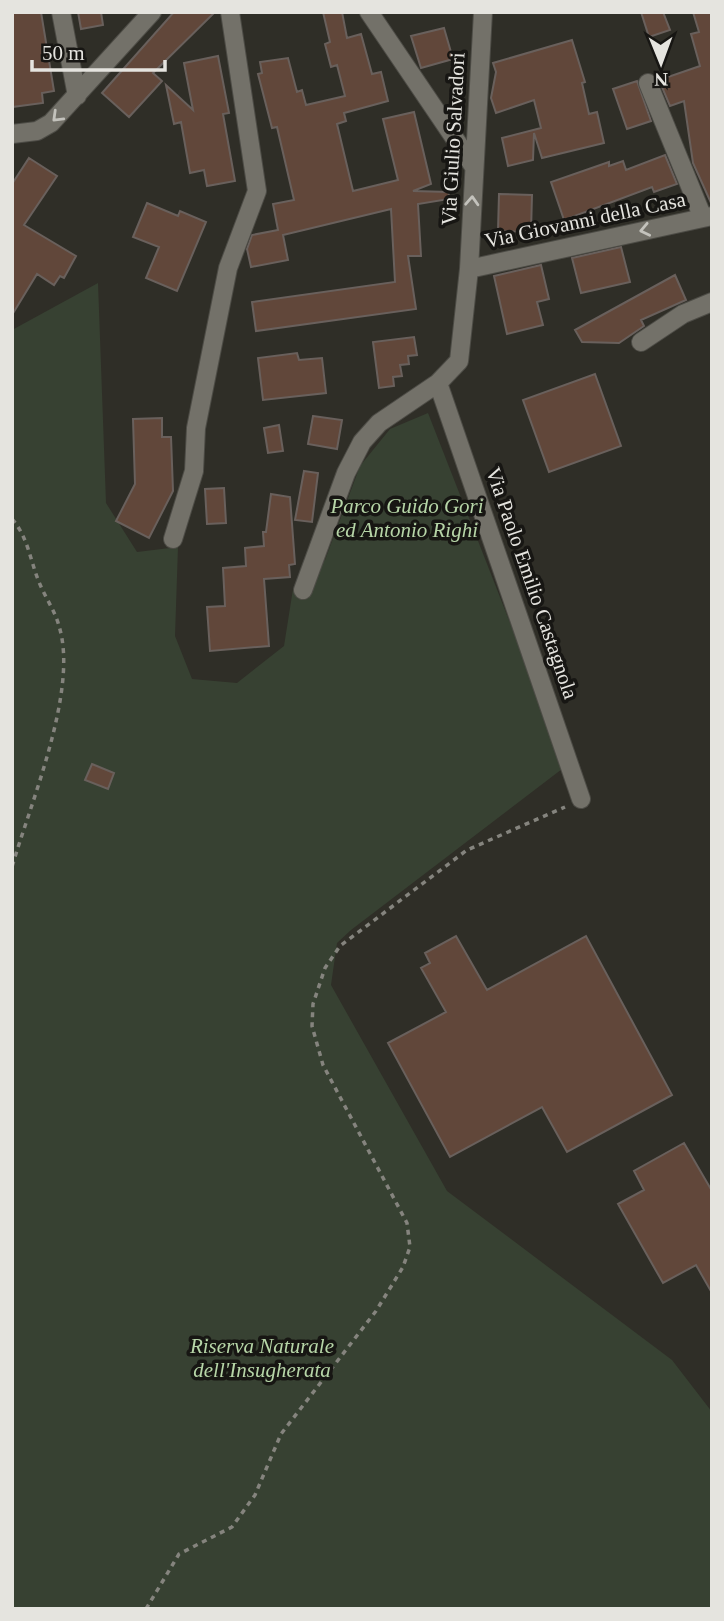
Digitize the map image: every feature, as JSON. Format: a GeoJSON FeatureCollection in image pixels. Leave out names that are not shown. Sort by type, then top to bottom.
{"type":"FeatureCollection","features":[{"type":"Feature","properties":{"kind":"street"},"geometry":{"type":"LineString","coordinates":[[61,12],[77,96]]}},
{"type":"Feature","properties":{"kind":"street"},"geometry":{"type":"LineString","coordinates":[[12,134],[44,128],[77,96],[152,12]]}},
{"type":"Feature","properties":{"kind":"street"},"geometry":{"type":"LineString","coordinates":[[173,539],[194,471],[196,428],[234,245],[253,207],[257,191],[230,12]]}},
{"type":"Feature","properties":{"kind":"street"},"geometry":{"type":"LineString","coordinates":[[369,12],[474,167]]}},
{"type":"Feature","properties":{"kind":"street","name":"Via Giulio Salvadori"},"geometry":{"type":"LineString","coordinates":[[469,269],[483,12]]}},
{"type":"Feature","properties":{"kind":"street"},"geometry":{"type":"LineString","coordinates":[[648,83],[708,217]]}},
{"type":"Feature","properties":{"kind":"street","name":"Via Giovanni della Casa"},"geometry":{"type":"LineString","coordinates":[[469,269],[708,217]]}},
{"type":"Feature","properties":{"kind":"street"},"geometry":{"type":"LineString","coordinates":[[303,590],[346,473],[362,442],[379,423],[438,383],[459,361],[469,269]]}},
{"type":"Feature","properties":{"kind":"street"},"geometry":{"type":"LineString","coordinates":[[641,342],[684,314],[712,302]]}},
{"type":"Feature","properties":{"kind":"street","name":"Via Paolo Emilio Castagnola"},"geometry":{"type":"LineString","coordinates":[[438,383],[581,799]]}},
{"type":"Feature","properties":{"kind":"path"},"geometry":{"type":"LineString","coordinates":[[12,519],[22,530],[38,582],[59,625],[63,657],[61,692],[47,754],[12,867]]}},
{"type":"Feature","properties":{"kind":"path"},"geometry":{"type":"LineString","coordinates":[[146,1609],[179,1554],[232,1527],[255,1495],[281,1434],[376,1311],[408,1256],[411,1241],[407,1223],[323,1065],[315,1038],[313,1004],[325,968],[352,936],[467,850],[581,799]]}},
{"type":"Feature","properties":{"kind":"green space","name":"Riserva Naturale dell'Insugherata"},"geometry":{"type":"Polygon","coordinates":[[[98,283],[106,503],[137,552],[178,547],[175,636],[192,679],[237,683],[284,646],[293,589],[325,560],[360,466],[390,429],[428,413],[566,766],[337,943],[331,985],[447,1191],[672,1360],[712,1412],[712,1609],[12,1609],[12,330],[98,283]]]}},
{"type":"Feature","properties":{"kind":"building"},"geometry":{"type":"Polygon","coordinates":[[[12,12],[41,12],[54,91],[42,93],[43,103],[12,107],[12,12]]]}},
{"type":"Feature","properties":{"kind":"building"},"geometry":{"type":"Polygon","coordinates":[[[78,12],[101,12],[103,25],[81,29],[78,12]]]}},
{"type":"Feature","properties":{"kind":"building"},"geometry":{"type":"Polygon","coordinates":[[[174,12],[215,12],[153,73],[162,81],[129,117],[102,93],[174,12]]]}},
{"type":"Feature","properties":{"kind":"building"},"geometry":{"type":"Polygon","coordinates":[[[323,12],[342,12],[347,38],[361,34],[372,74],[381,72],[388,101],[344,113],[346,121],[337,124],[353,191],[398,180],[383,119],[414,112],[431,184],[413,191],[449,192],[449,199],[418,204],[421,256],[408,256],[416,309],[256,331],[252,302],[395,282],[391,209],[283,235],[288,260],[251,267],[247,249],[252,235],[278,230],[273,204],[294,200],[277,127],[272,128],[258,74],[262,73],[260,62],[288,58],[297,92],[302,90],[306,105],[345,96],[337,65],[331,67],[325,44],[330,42],[323,12]]]}},
{"type":"Feature","properties":{"kind":"building"},"geometry":{"type":"Polygon","coordinates":[[[641,12],[663,12],[670,30],[649,37],[641,12]]]}},
{"type":"Feature","properties":{"kind":"building"},"geometry":{"type":"Polygon","coordinates":[[[693,12],[712,12],[712,205],[693,163],[684,101],[670,106],[659,80],[700,66],[691,34],[699,32],[693,12]]]}},
{"type":"Feature","properties":{"kind":"building"},"geometry":{"type":"Polygon","coordinates":[[[444,28],[453,59],[421,68],[411,36],[444,28]]]}},
{"type":"Feature","properties":{"kind":"building"},"geometry":{"type":"Polygon","coordinates":[[[572,40],[585,82],[582,83],[589,114],[597,112],[604,143],[542,158],[534,133],[533,160],[508,166],[502,138],[541,128],[534,100],[496,113],[491,98],[496,72],[493,63],[572,40]]]}},
{"type":"Feature","properties":{"kind":"building"},"geometry":{"type":"Polygon","coordinates":[[[218,56],[229,113],[223,114],[235,181],[207,186],[204,170],[190,173],[181,122],[174,124],[166,85],[193,110],[184,63],[218,56]]]}},
{"type":"Feature","properties":{"kind":"building"},"geometry":{"type":"Polygon","coordinates":[[[637,81],[651,121],[627,129],[613,89],[637,81]]]}},
{"type":"Feature","properties":{"kind":"building"},"geometry":{"type":"Polygon","coordinates":[[[665,155],[677,184],[654,192],[652,187],[564,220],[551,182],[609,162],[609,166],[623,161],[626,170],[665,155]]]}},
{"type":"Feature","properties":{"kind":"building"},"geometry":{"type":"Polygon","coordinates":[[[29,158],[57,176],[24,225],[76,256],[64,278],[60,276],[54,285],[37,274],[12,315],[12,184],[29,158]]]}},
{"type":"Feature","properties":{"kind":"building"},"geometry":{"type":"Polygon","coordinates":[[[499,194],[532,195],[531,232],[498,231],[499,194]]]}},
{"type":"Feature","properties":{"kind":"building"},"geometry":{"type":"Polygon","coordinates":[[[147,203],[178,216],[180,211],[206,222],[177,291],[146,278],[159,247],[133,237],[147,203]]]}},
{"type":"Feature","properties":{"kind":"building"},"geometry":{"type":"Polygon","coordinates":[[[621,247],[630,282],[581,293],[572,258],[621,247]]]}},
{"type":"Feature","properties":{"kind":"building"},"geometry":{"type":"Polygon","coordinates":[[[541,265],[549,299],[537,302],[543,325],[507,334],[494,276],[541,265]]]}},
{"type":"Feature","properties":{"kind":"building"},"geometry":{"type":"Polygon","coordinates":[[[675,275],[686,300],[641,320],[644,326],[619,343],[582,342],[575,330],[675,275]]]}},
{"type":"Feature","properties":{"kind":"building"},"geometry":{"type":"Polygon","coordinates":[[[414,337],[417,355],[408,356],[409,364],[400,365],[402,376],[393,377],[394,386],[379,388],[373,342],[414,337]]]}},
{"type":"Feature","properties":{"kind":"building"},"geometry":{"type":"Polygon","coordinates":[[[297,353],[299,360],[322,358],[326,393],[263,400],[258,358],[297,353]]]}},
{"type":"Feature","properties":{"kind":"building"},"geometry":{"type":"Polygon","coordinates":[[[595,374],[621,446],[549,472],[523,400],[595,374]]]}},
{"type":"Feature","properties":{"kind":"building"},"geometry":{"type":"Polygon","coordinates":[[[313,416],[342,420],[337,449],[308,444],[313,416]]]}},
{"type":"Feature","properties":{"kind":"building"},"geometry":{"type":"Polygon","coordinates":[[[162,418],[162,437],[171,437],[173,491],[149,538],[116,521],[135,484],[133,419],[162,418]]]}},
{"type":"Feature","properties":{"kind":"building"},"geometry":{"type":"Polygon","coordinates":[[[279,425],[283,451],[268,453],[264,428],[279,425]]]}},
{"type":"Feature","properties":{"kind":"building"},"geometry":{"type":"Polygon","coordinates":[[[304,471],[318,473],[312,522],[295,520],[304,471]]]}},
{"type":"Feature","properties":{"kind":"building"},"geometry":{"type":"Polygon","coordinates":[[[224,488],[226,523],[207,524],[205,489],[224,488]]]}},
{"type":"Feature","properties":{"kind":"building"},"geometry":{"type":"Polygon","coordinates":[[[271,494],[290,497],[295,564],[289,565],[290,577],[264,579],[269,646],[210,651],[207,607],[225,606],[223,568],[246,566],[245,548],[264,546],[263,532],[266,532],[271,494]]]}},
{"type":"Feature","properties":{"kind":"building"},"geometry":{"type":"Polygon","coordinates":[[[92,764],[114,773],[108,789],[85,780],[92,764]]]}},
{"type":"Feature","properties":{"kind":"building"},"geometry":{"type":"Polygon","coordinates":[[[456,936],[487,990],[586,936],[672,1095],[567,1152],[542,1107],[450,1157],[388,1043],[446,1012],[421,968],[430,963],[425,953],[456,936]]]}},
{"type":"Feature","properties":{"kind":"building"},"geometry":{"type":"Polygon","coordinates":[[[684,1143],[712,1191],[712,1293],[696,1265],[663,1283],[618,1204],[644,1190],[634,1171],[684,1143]]]}},
{"type":"Feature","properties":{"kind":"park label","name":"Parco Guido Gori ed Antonio Righi"},"geometry":{"type":"Point","coordinates":[407,518]}}]}
